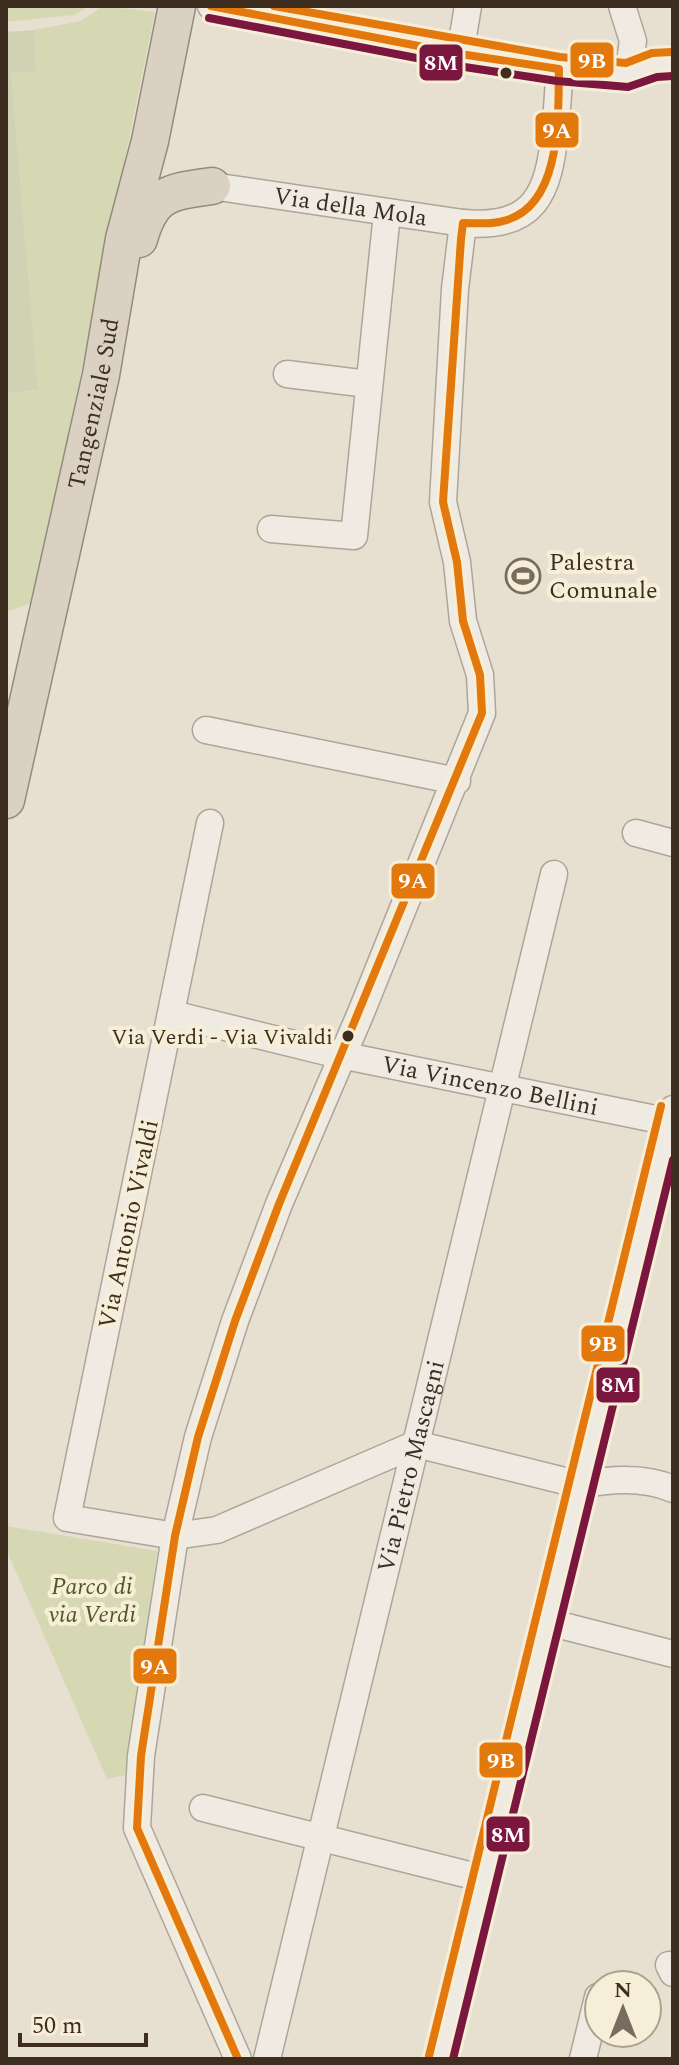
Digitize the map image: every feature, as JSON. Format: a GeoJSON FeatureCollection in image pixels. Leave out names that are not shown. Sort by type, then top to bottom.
{"type":"FeatureCollection","features":[{"type":"Feature","properties":{"kind":"highway","name":"Tangenziale Sud"},"geometry":{"type":"LineString","coordinates":[[6,800],[101,375],[124,239],[150,141],[169,10]]}},
{"type":"Feature","properties":{"kind":"highway"},"geometry":{"type":"LineString","coordinates":[[124,239],[140,122],[169,10]]}},
{"type":"Feature","properties":{"kind":"highway"},"geometry":{"type":"LineString","coordinates":[[150,141],[177,173],[212,186]]}},
{"type":"Feature","properties":{"kind":"highway"},"geometry":{"type":"LineString","coordinates":[[101,375],[150,209],[167,195],[212,186]]}},
{"type":"Feature","properties":{"kind":"street"},"geometry":{"type":"LineString","coordinates":[[211,6],[460,54],[559,69],[628,75],[655,65],[673,64]]}},
{"type":"Feature","properties":{"kind":"street"},"geometry":{"type":"LineString","coordinates":[[460,54],[468,6]]}},
{"type":"Feature","properties":{"kind":"street"},"geometry":{"type":"LineString","coordinates":[[622,6],[633,41],[628,75]]}},
{"type":"Feature","properties":{"kind":"street","name":"Via della Mola"},"geometry":{"type":"LineString","coordinates":[[212,186],[482,225],[517,217],[542,195],[552,160],[559,69]]}},
{"type":"Feature","properties":{"kind":"street"},"geometry":{"type":"LineString","coordinates":[[271,529],[354,536],[387,213]]}},
{"type":"Feature","properties":{"kind":"street"},"geometry":{"type":"LineString","coordinates":[[238,2059],[137,1828],[141,1756],[175,1536],[198,1437],[235,1321],[279,1204],[457,781],[483,701],[480,675],[463,621],[457,562],[443,502],[452,328],[463,223]]}},
{"type":"Feature","properties":{"kind":"street"},"geometry":{"type":"LineString","coordinates":[[287,374],[368,384]]}},
{"type":"Feature","properties":{"kind":"street"},"geometry":{"type":"LineString","coordinates":[[206,730],[457,781]]}},
{"type":"Feature","properties":{"kind":"street","name":"Via Antonio Vivaldi"},"geometry":{"type":"LineString","coordinates":[[175,1536],[67,1518],[210,823]]}},
{"type":"Feature","properties":{"kind":"street"},"geometry":{"type":"LineString","coordinates":[[636,833],[673,843]]}},
{"type":"Feature","properties":{"kind":"street","name":"Via Pietro Mascagni"},"geometry":{"type":"LineString","coordinates":[[267,2059],[554,874]]}},
{"type":"Feature","properties":{"kind":"street","name":"Via Vincenzo Bellini"},"geometry":{"type":"LineString","coordinates":[[172,1014],[343,1055],[504,1088],[671,1116]]}},
{"type":"Feature","properties":{"kind":"street"},"geometry":{"type":"LineString","coordinates":[[441,2059],[671,1116]]}},
{"type":"Feature","properties":{"kind":"street"},"geometry":{"type":"LineString","coordinates":[[175,1536],[217,1530],[416,1444],[581,1485],[600,1481],[648,1482],[673,1489]]}},
{"type":"Feature","properties":{"kind":"street"},"geometry":{"type":"LineString","coordinates":[[548,1622],[673,1654]]}},
{"type":"Feature","properties":{"kind":"street"},"geometry":{"type":"LineString","coordinates":[[203,1808],[485,1879]]}},
{"type":"Feature","properties":{"kind":"green space"},"geometry":{"type":"Polygon","coordinates":[[[6,6],[89,6],[74,15],[6,22],[6,6]]]}},
{"type":"Feature","properties":{"kind":"green space"},"geometry":{"type":"Polygon","coordinates":[[[104,6],[155,12],[34,602],[6,612],[6,393],[38,390],[11,71],[36,72],[34,30],[80,21],[104,6]]]}},
{"type":"Feature","properties":{"kind":"green space"},"geometry":{"type":"Polygon","coordinates":[[[34,30],[36,72],[11,72],[38,390],[6,393],[6,32],[34,30]]]}},
{"type":"Feature","properties":{"kind":"green space","name":"Parco di via Verdi"},"geometry":{"type":"Polygon","coordinates":[[[6,1526],[157,1551],[130,1774],[107,1779],[6,1549],[6,1526]]]}},
{"type":"Feature","properties":{"kind":"transit line","name":"9A"},"geometry":{"type":"LineString","coordinates":[[211,6],[460,54],[559,69],[557,133],[547,177],[538,196],[525,211],[507,220],[463,223],[461,239],[443,502],[457,562],[463,621],[480,675],[482,713],[279,1204],[235,1321],[198,1437],[175,1536],[141,1756],[137,1828],[238,2059]]}},
{"type":"Feature","properties":{"kind":"transit line","name":"9B"},"geometry":{"type":"LineString","coordinates":[[274,6],[560,57],[626,63],[652,53],[672,52]]}},
{"type":"Feature","properties":{"kind":"transit line","name":"8M"},"geometry":{"type":"LineString","coordinates":[[209,18],[458,66],[557,81],[628,87],[657,77],[673,76]]}},
{"type":"Feature","properties":{"kind":"transit line","name":"9B"},"geometry":{"type":"LineString","coordinates":[[429,2056],[661,1106]]}},
{"type":"Feature","properties":{"kind":"transit line","name":"8M"},"geometry":{"type":"LineString","coordinates":[[453,2059],[673,1160]]}},
{"type":"Feature","properties":{"kind":"place","name":"Palestra Comunale"},"geometry":{"type":"Point","coordinates":[523,576]}},
{"type":"Feature","properties":{"kind":"place","name":"Via Verdi - Via Vivaldi"},"geometry":{"type":"Point","coordinates":[348,1036]}}]}
